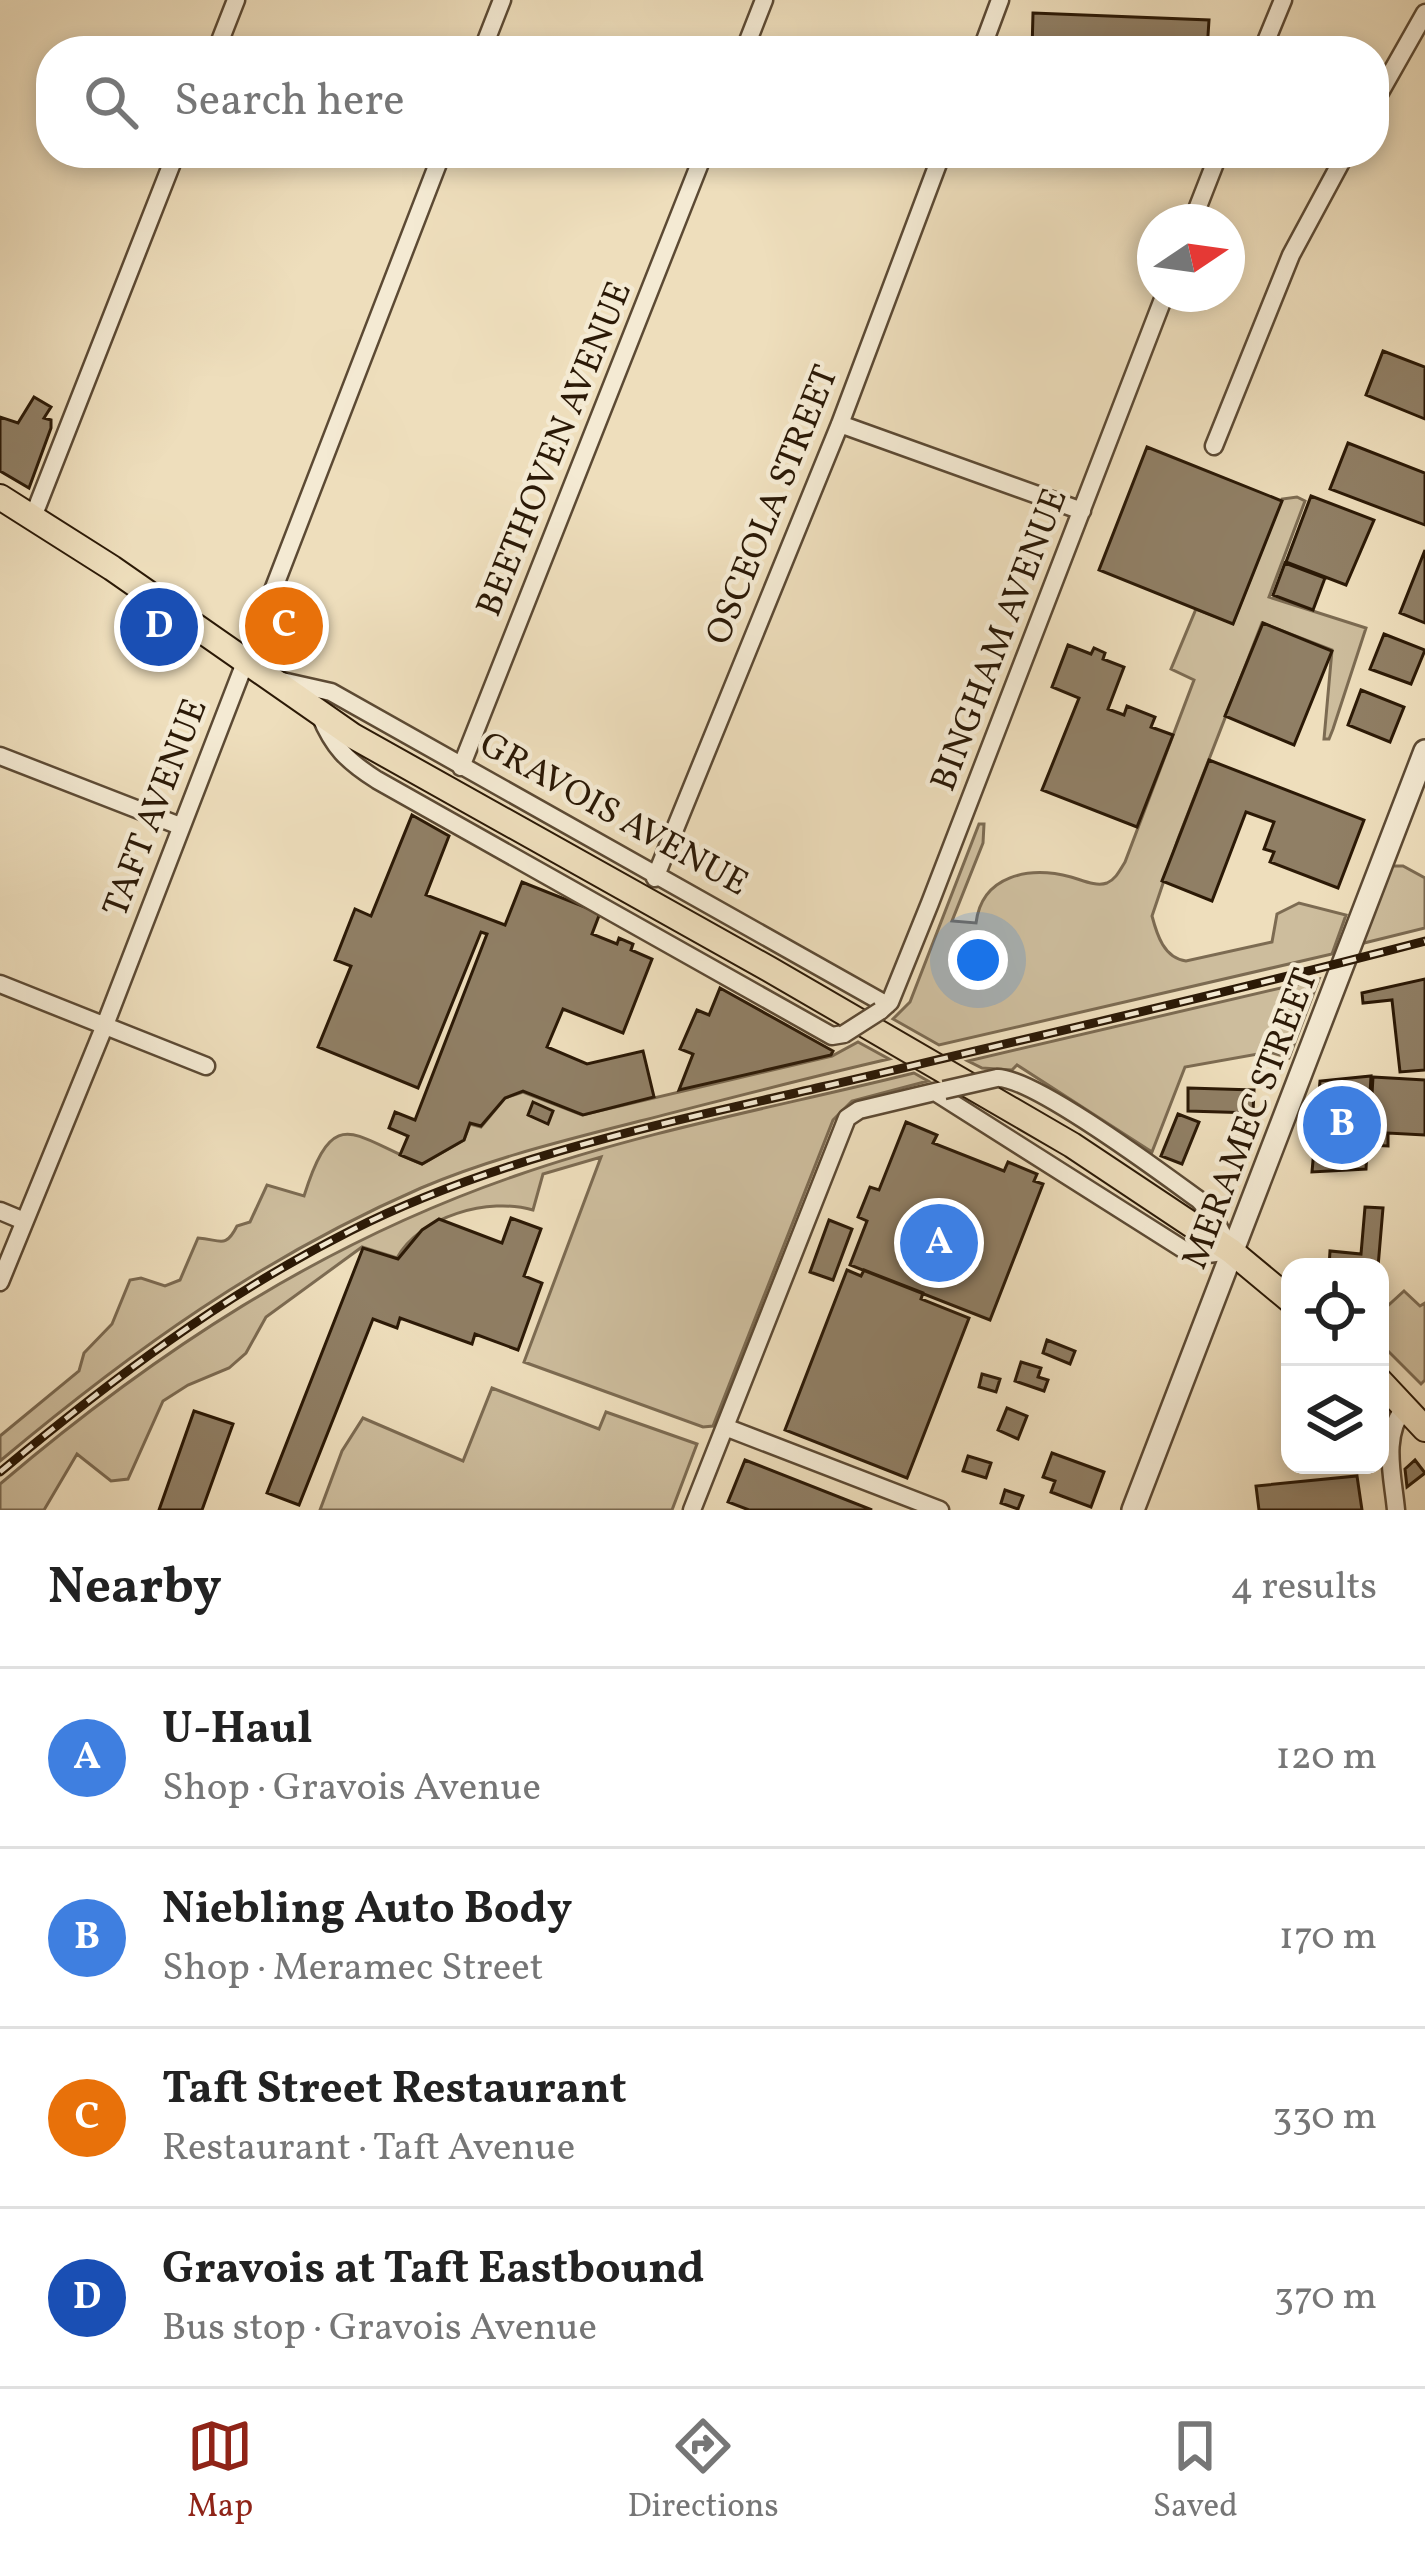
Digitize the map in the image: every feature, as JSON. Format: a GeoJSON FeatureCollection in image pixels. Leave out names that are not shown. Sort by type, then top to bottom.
{"type":"FeatureCollection","features":[{"type":"Feature","properties":{"kind":"main road","name":"GRAVOIS AVENUE"},"geometry":{"type":"LineString","coordinates":[[0,496],[320,714],[1007,1105],[1134,1184],[1231,1251],[1281,1293]]}},
{"type":"Feature","properties":{"kind":"main road"},"geometry":{"type":"LineString","coordinates":[[1389,1391],[1425,1429]]}},
{"type":"Feature","properties":{"kind":"street"},"geometry":{"type":"LineString","coordinates":[[222,36],[236,0]]}},
{"type":"Feature","properties":{"kind":"street"},"geometry":{"type":"LineString","coordinates":[[488,36],[502,0]]}},
{"type":"Feature","properties":{"kind":"street"},"geometry":{"type":"LineString","coordinates":[[751,36],[764,0]]}},
{"type":"Feature","properties":{"kind":"street"},"geometry":{"type":"LineString","coordinates":[[987,36],[1000,0]]}},
{"type":"Feature","properties":{"kind":"street"},"geometry":{"type":"LineString","coordinates":[[1268,36],[1283,0]]}},
{"type":"Feature","properties":{"kind":"street"},"geometry":{"type":"LineString","coordinates":[[1389,77],[1425,13]]}},
{"type":"Feature","properties":{"kind":"street"},"geometry":{"type":"LineString","coordinates":[[32,517],[170,168]]}},
{"type":"Feature","properties":{"kind":"street","name":"TAFT AVENUE"},"geometry":{"type":"LineString","coordinates":[[0,1282],[105,1025],[436,168]]}},
{"type":"Feature","properties":{"kind":"street","name":"BEETHOVEN AVENUE"},"geometry":{"type":"LineString","coordinates":[[461,767],[698,168]]}},
{"type":"Feature","properties":{"kind":"street","name":"OSCEOLA STREET"},"geometry":{"type":"LineString","coordinates":[[655,878],[840,424],[936,168]]}},
{"type":"Feature","properties":{"kind":"street"},"geometry":{"type":"LineString","coordinates":[[1199,204],[1213,168]]}},
{"type":"Feature","properties":{"kind":"street"},"geometry":{"type":"LineString","coordinates":[[1214,446],[1291,255],[1338,168]]}},
{"type":"Feature","properties":{"kind":"street","name":"BINGHAM AVENUE"},"geometry":{"type":"LineString","coordinates":[[884,1008],[1158,312]]}},
{"type":"Feature","properties":{"kind":"street"},"geometry":{"type":"LineString","coordinates":[[840,424],[1082,511]]}},
{"type":"Feature","properties":{"kind":"street","name":"GRAVOIS AVENUE"},"geometry":{"type":"LineString","coordinates":[[274,680],[331,692],[884,1008],[844,1034],[832,1036],[376,780],[335,748],[320,714]]}},
{"type":"Feature","properties":{"kind":"street","name":"MERAMEC STREET"},"geometry":{"type":"LineString","coordinates":[[1133,1510],[1425,751]]}},
{"type":"Feature","properties":{"kind":"street"},"geometry":{"type":"LineString","coordinates":[[0,756],[180,826]]}},
{"type":"Feature","properties":{"kind":"street"},"geometry":{"type":"LineString","coordinates":[[0,984],[206,1066]]}},
{"type":"Feature","properties":{"kind":"street","name":"GRAVOIS AVENUE"},"geometry":{"type":"LineString","coordinates":[[939,1091],[997,1078],[1015,1080],[1199,1200],[1231,1251]]}},
{"type":"Feature","properties":{"kind":"street"},"geometry":{"type":"LineString","coordinates":[[692,1510],[848,1118],[859,1110],[939,1091],[1186,1251],[1200,1255],[1231,1251]]}},
{"type":"Feature","properties":{"kind":"street"},"geometry":{"type":"LineString","coordinates":[[0,1211],[24,1220]]}},
{"type":"Feature","properties":{"kind":"street"},"geometry":{"type":"LineString","coordinates":[[1396,1510],[1390,1443],[1405,1407]]}},
{"type":"Feature","properties":{"kind":"street"},"geometry":{"type":"LineString","coordinates":[[725,1427],[940,1510]]}},
{"type":"Feature","properties":{"kind":"shaded area"},"geometry":{"type":"Polygon","coordinates":[[[1282,499],[1305,501],[1269,597],[1366,628],[1333,729],[1329,739],[1324,739],[1332,650],[1262,623],[1152,916],[1167,950],[1186,961],[1272,942],[1277,914],[1299,903],[1346,915],[1332,954],[939,1045],[893,1019],[910,1002],[979,824],[984,824],[983,843],[952,921],[976,923],[987,894],[1024,874],[1055,874],[1103,884],[1118,874],[1194,680],[1171,669],[1196,609],[1233,623],[1282,499]]]}},
{"type":"Feature","properties":{"kind":"shaded area"},"geometry":{"type":"Polygon","coordinates":[[[1392,866],[1403,866],[1425,878],[1425,928],[1360,944],[1392,866]]]}},
{"type":"Feature","properties":{"kind":"shaded area"},"geometry":{"type":"Polygon","coordinates":[[[1319,979],[1289,1058],[1269,1052],[1185,1067],[1152,1152],[1017,1065],[1012,1070],[982,1068],[968,1061],[1319,979]]]}},
{"type":"Feature","properties":{"kind":"shaded area"},"geometry":{"type":"Polygon","coordinates":[[[858,1042],[889,1059],[529,1150],[448,1177],[362,1215],[201,1309],[0,1461],[0,1436],[79,1371],[84,1353],[112,1324],[130,1280],[141,1278],[165,1286],[180,1280],[198,1238],[225,1241],[237,1226],[250,1222],[267,1185],[304,1196],[325,1147],[336,1137],[362,1137],[422,1164],[464,1140],[470,1124],[481,1127],[505,1098],[523,1092],[582,1115],[832,1056],[858,1042]]]}},
{"type":"Feature","properties":{"kind":"shaded area"},"geometry":{"type":"Polygon","coordinates":[[[914,1073],[928,1081],[852,1101],[833,1120],[713,1426],[703,1427],[524,1362],[601,1157],[543,1174],[533,1210],[496,1206],[457,1213],[422,1231],[397,1258],[362,1247],[266,1317],[246,1353],[229,1368],[163,1401],[128,1479],[111,1481],[77,1454],[44,1510],[0,1510],[0,1484],[119,1390],[243,1306],[374,1234],[564,1160],[914,1073]]]}},
{"type":"Feature","properties":{"kind":"shaded area"},"geometry":{"type":"Polygon","coordinates":[[[1404,1291],[1420,1306],[1425,1303],[1425,1380],[1421,1384],[1389,1352],[1389,1305],[1404,1291]]]}},
{"type":"Feature","properties":{"kind":"shaded area"},"geometry":{"type":"Polygon","coordinates":[[[492,1388],[599,1429],[606,1412],[697,1444],[672,1510],[320,1510],[342,1451],[363,1418],[463,1461],[492,1388]]]}},
{"type":"Feature","properties":{"kind":"building"},"geometry":{"type":"Polygon","coordinates":[[[1033,13],[1209,20],[1208,36],[1032,36],[1033,13]]]}},
{"type":"Feature","properties":{"kind":"building"},"geometry":{"type":"Polygon","coordinates":[[[1383,351],[1425,367],[1425,419],[1366,395],[1383,351]]]}},
{"type":"Feature","properties":{"kind":"building"},"geometry":{"type":"Polygon","coordinates":[[[34,397],[51,407],[44,418],[51,420],[51,428],[29,488],[0,471],[0,417],[18,423],[34,397]]]}},
{"type":"Feature","properties":{"kind":"building"},"geometry":{"type":"Polygon","coordinates":[[[1348,443],[1425,473],[1425,525],[1330,489],[1348,443]]]}},
{"type":"Feature","properties":{"kind":"building"},"geometry":{"type":"Polygon","coordinates":[[[1147,447],[1282,501],[1233,624],[1099,570],[1147,447]]]}},
{"type":"Feature","properties":{"kind":"building"},"geometry":{"type":"Polygon","coordinates":[[[1311,496],[1374,520],[1346,585],[1286,562],[1311,496]]]}},
{"type":"Feature","properties":{"kind":"building"},"geometry":{"type":"Polygon","coordinates":[[[1425,550],[1425,623],[1400,613],[1425,550]]]}},
{"type":"Feature","properties":{"kind":"building"},"geometry":{"type":"Polygon","coordinates":[[[1285,563],[1325,578],[1313,610],[1273,595],[1285,563]]]}},
{"type":"Feature","properties":{"kind":"building"},"geometry":{"type":"Polygon","coordinates":[[[1263,623],[1332,651],[1294,745],[1225,716],[1263,623]]]}},
{"type":"Feature","properties":{"kind":"building"},"geometry":{"type":"Polygon","coordinates":[[[1384,634],[1425,650],[1411,684],[1370,669],[1384,634]]]}},
{"type":"Feature","properties":{"kind":"building"},"geometry":{"type":"Polygon","coordinates":[[[1068,645],[1091,654],[1094,648],[1105,653],[1103,659],[1124,667],[1108,709],[1124,715],[1127,706],[1155,717],[1151,727],[1173,735],[1137,827],[1042,790],[1079,698],[1052,687],[1068,645]]]}},
{"type":"Feature","properties":{"kind":"building"},"geometry":{"type":"Polygon","coordinates":[[[1361,690],[1404,707],[1390,742],[1348,725],[1361,690]]]}},
{"type":"Feature","properties":{"kind":"building"},"geometry":{"type":"Polygon","coordinates":[[[1209,760],[1364,820],[1338,888],[1270,862],[1274,852],[1264,849],[1274,822],[1246,812],[1212,901],[1162,881],[1209,760]]]}},
{"type":"Feature","properties":{"kind":"building"},"geometry":{"type":"Polygon","coordinates":[[[412,815],[449,836],[426,895],[505,925],[522,882],[600,913],[592,934],[617,944],[619,938],[633,944],[631,950],[652,959],[623,1033],[563,1009],[547,1047],[587,1064],[643,1051],[654,1097],[583,1115],[523,1091],[505,1098],[481,1126],[470,1123],[464,1140],[422,1164],[400,1155],[408,1136],[389,1128],[395,1112],[415,1120],[487,934],[481,932],[418,1088],[318,1047],[351,966],[335,960],[355,909],[371,916],[412,815]]]}},
{"type":"Feature","properties":{"kind":"building"},"geometry":{"type":"Polygon","coordinates":[[[1425,979],[1425,1070],[1400,1072],[1392,1000],[1363,1003],[1362,993],[1425,979]]]}},
{"type":"Feature","properties":{"kind":"building"},"geometry":{"type":"Polygon","coordinates":[[[720,988],[833,1051],[831,1055],[679,1090],[693,1054],[680,1049],[697,1010],[709,1015],[720,988]]]}},
{"type":"Feature","properties":{"kind":"building"},"geometry":{"type":"Polygon","coordinates":[[[1371,1076],[1366,1169],[1312,1172],[1320,1081],[1371,1076]]]}},
{"type":"Feature","properties":{"kind":"building"},"geometry":{"type":"Polygon","coordinates":[[[1373,1077],[1425,1080],[1425,1135],[1388,1133],[1388,1146],[1369,1145],[1373,1077]]]}},
{"type":"Feature","properties":{"kind":"building"},"geometry":{"type":"Polygon","coordinates":[[[1188,1088],[1254,1090],[1253,1113],[1188,1111],[1188,1088]]]}},
{"type":"Feature","properties":{"kind":"building"},"geometry":{"type":"Polygon","coordinates":[[[533,1102],[553,1111],[548,1124],[528,1115],[533,1102]]]}},
{"type":"Feature","properties":{"kind":"building"},"geometry":{"type":"Polygon","coordinates":[[[1178,1114],[1199,1122],[1182,1164],[1161,1156],[1178,1114]]]}},
{"type":"Feature","properties":{"kind":"building"},"geometry":{"type":"Polygon","coordinates":[[[906,1122],[937,1135],[933,1143],[1004,1171],[1008,1162],[1037,1174],[1034,1181],[1043,1184],[990,1320],[850,1265],[867,1221],[858,1217],[870,1187],[879,1190],[906,1122]]]}},
{"type":"Feature","properties":{"kind":"building"},"geometry":{"type":"Polygon","coordinates":[[[1365,1207],[1383,1208],[1379,1258],[1330,1258],[1330,1251],[1361,1254],[1365,1207]]]}},
{"type":"Feature","properties":{"kind":"building"},"geometry":{"type":"Polygon","coordinates":[[[511,1218],[541,1229],[524,1276],[542,1283],[518,1350],[475,1334],[472,1344],[400,1318],[397,1328],[373,1319],[299,1505],[267,1493],[363,1248],[398,1259],[422,1230],[439,1219],[502,1243],[511,1218]]]}},
{"type":"Feature","properties":{"kind":"building"},"geometry":{"type":"Polygon","coordinates":[[[829,1220],[852,1229],[833,1280],[810,1272],[829,1220]]]}},
{"type":"Feature","properties":{"kind":"building"},"geometry":{"type":"Polygon","coordinates":[[[847,1270],[861,1276],[864,1270],[923,1293],[921,1299],[969,1318],[907,1478],[785,1430],[847,1270]]]}},
{"type":"Feature","properties":{"kind":"building"},"geometry":{"type":"Polygon","coordinates":[[[1047,1340],[1075,1351],[1070,1364],[1043,1353],[1047,1340]]]}},
{"type":"Feature","properties":{"kind":"building"},"geometry":{"type":"Polygon","coordinates":[[[1021,1362],[1041,1368],[1038,1377],[1048,1380],[1044,1391],[1015,1381],[1021,1362]]]}},
{"type":"Feature","properties":{"kind":"building"},"geometry":{"type":"Polygon","coordinates":[[[982,1374],[1000,1379],[996,1392],[979,1387],[982,1374]]]}},
{"type":"Feature","properties":{"kind":"building"},"geometry":{"type":"Polygon","coordinates":[[[1007,1408],[1027,1416],[1018,1439],[998,1430],[1007,1408]]]}},
{"type":"Feature","properties":{"kind":"building"},"geometry":{"type":"Polygon","coordinates":[[[194,1411],[233,1424],[202,1510],[159,1510],[194,1411]]]}},
{"type":"Feature","properties":{"kind":"building"},"geometry":{"type":"Polygon","coordinates":[[[1052,1453],[1104,1472],[1091,1507],[1051,1492],[1055,1481],[1043,1477],[1052,1453]]]}},
{"type":"Feature","properties":{"kind":"building"},"geometry":{"type":"Polygon","coordinates":[[[968,1456],[991,1463],[986,1478],[963,1471],[968,1456]]]}},
{"type":"Feature","properties":{"kind":"building"},"geometry":{"type":"Polygon","coordinates":[[[745,1460],[872,1510],[749,1510],[728,1502],[745,1460]]]}},
{"type":"Feature","properties":{"kind":"building"},"geometry":{"type":"Polygon","coordinates":[[[1415,1460],[1425,1473],[1407,1487],[1405,1469],[1415,1460]]]}},
{"type":"Feature","properties":{"kind":"building"},"geometry":{"type":"Polygon","coordinates":[[[1357,1476],[1362,1510],[1259,1510],[1256,1486],[1357,1476]]]}},
{"type":"Feature","properties":{"kind":"building"},"geometry":{"type":"Polygon","coordinates":[[[1005,1490],[1023,1496],[1018,1509],[1001,1503],[1005,1490]]]}},
{"type":"Feature","properties":{"kind":"railway"},"geometry":{"type":"LineString","coordinates":[[0,1472],[126,1372],[256,1283],[350,1231],[464,1182],[644,1128],[1425,941]]}},
{"type":"Feature","properties":{"kind":"place","name":"Taft Street Restaurant"},"geometry":{"type":"Point","coordinates":[284,626]}},
{"type":"Feature","properties":{"kind":"place","name":"Gravois at Taft Eastbound"},"geometry":{"type":"Point","coordinates":[159,627]}},
{"type":"Feature","properties":{"kind":"place","name":"Niebling Auto Body"},"geometry":{"type":"Point","coordinates":[1342,1125]}},
{"type":"Feature","properties":{"kind":"place","name":"U-Haul"},"geometry":{"type":"Point","coordinates":[939,1243]}}]}
